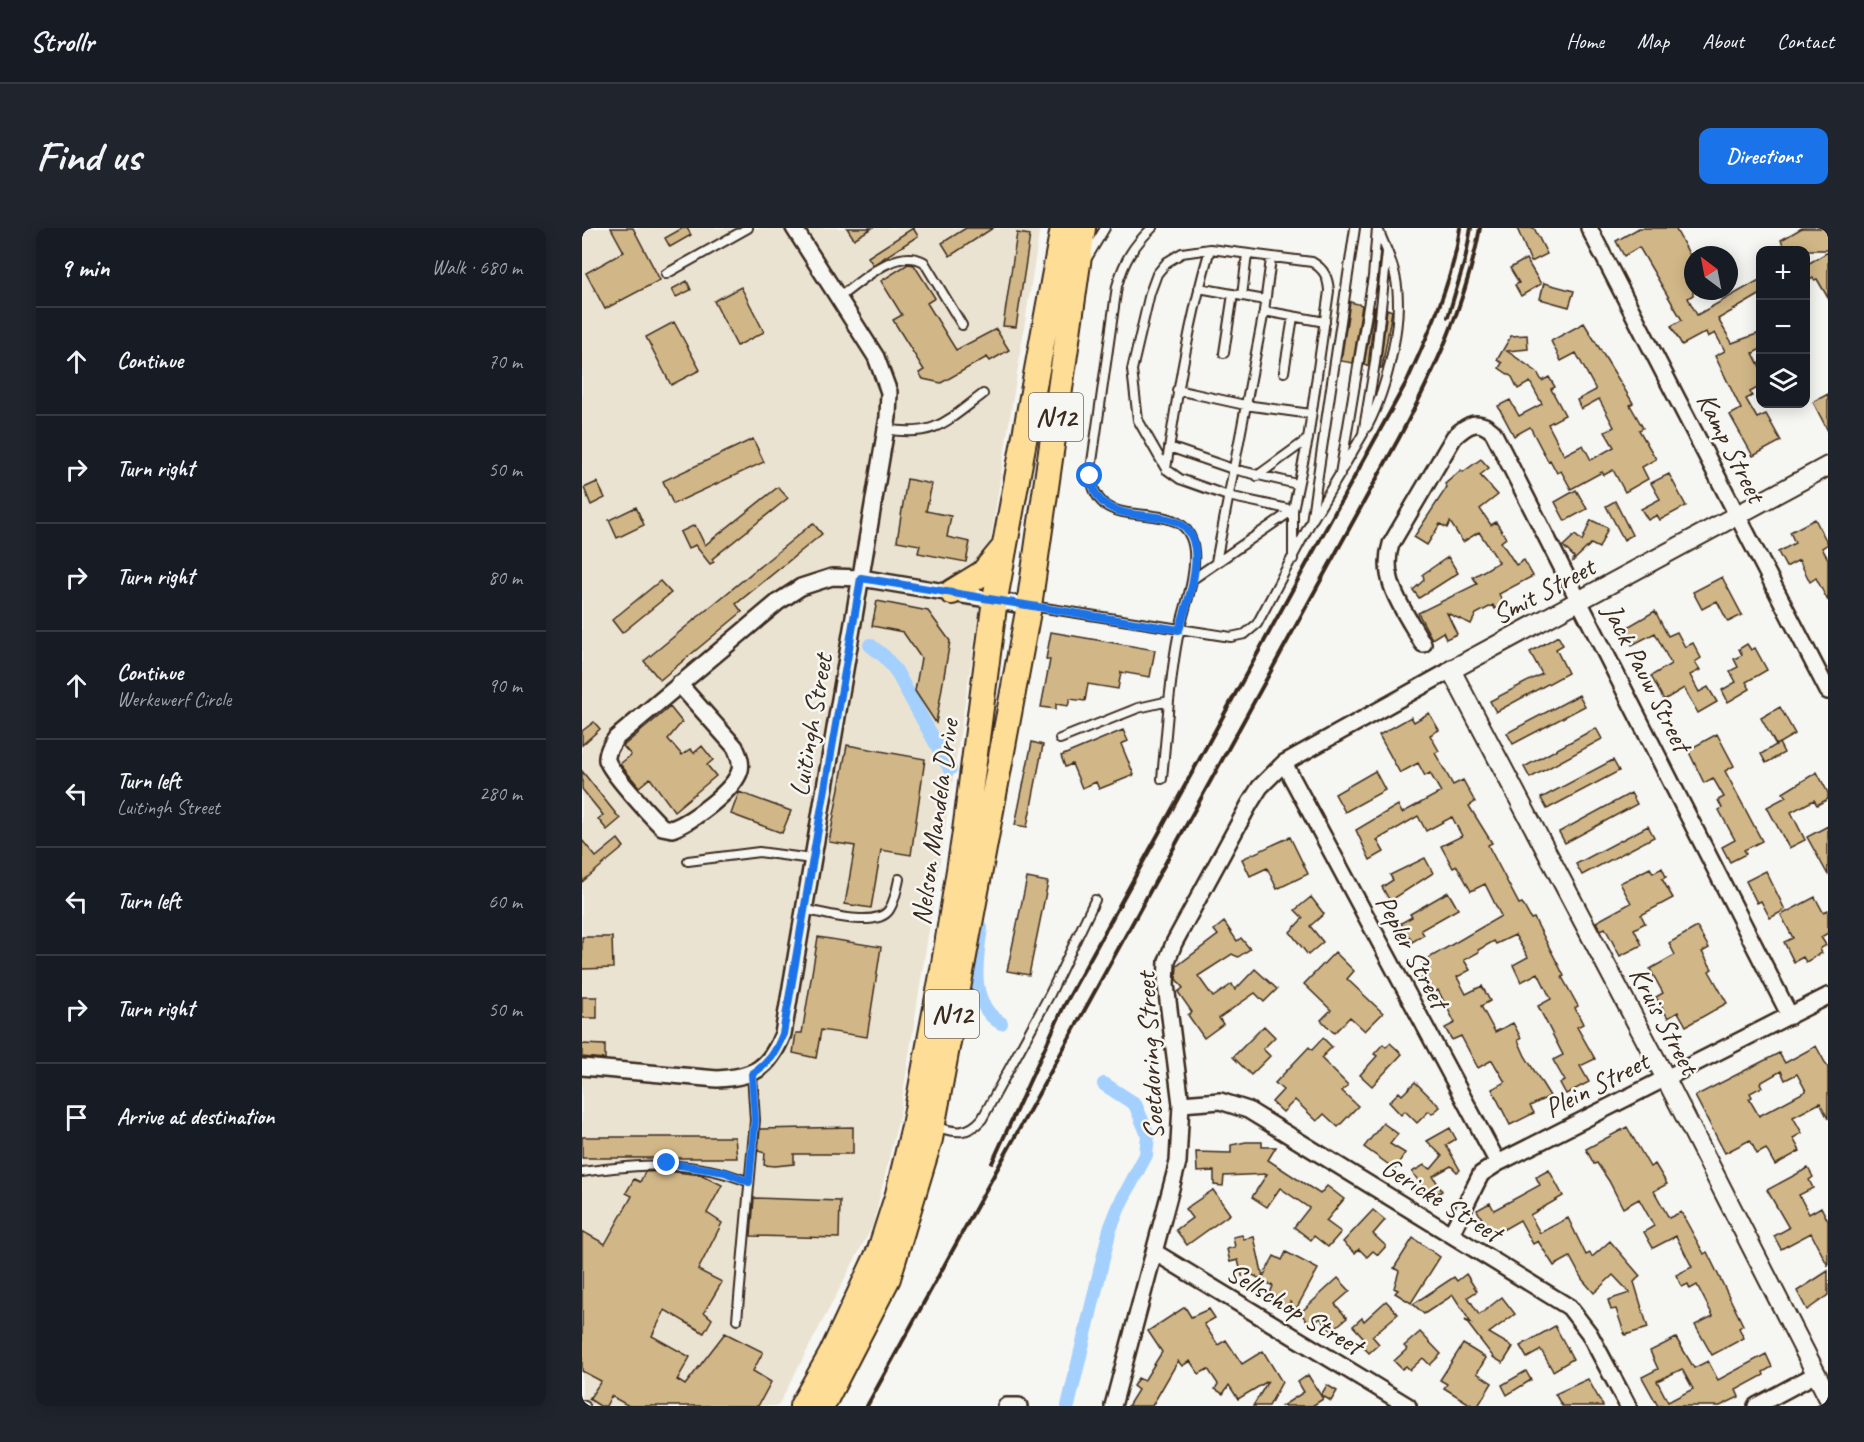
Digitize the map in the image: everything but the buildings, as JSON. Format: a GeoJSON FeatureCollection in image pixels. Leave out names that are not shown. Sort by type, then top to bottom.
{"type":"FeatureCollection","features":[{"type":"Feature","properties":{"kind":"highway","name":"Nelson Mandela Drive"},"geometry":{"type":"LineString","coordinates":[[802,1406],[831,1355],[880,1250],[898,1194],[914,1126],[964,839],[995,599],[1063,228]]}},
{"type":"Feature","properties":{"kind":"highway","name":"Nelson Mandela Drive"},"geometry":{"type":"LineString","coordinates":[[822,1406],[888,1278],[914,1200],[932,1125],[1029,606],[1083,228]]}},
{"type":"Feature","properties":{"kind":"highway"},"geometry":{"type":"LineString","coordinates":[[952,592],[983,573],[1005,546]]}},
{"type":"Feature","properties":{"kind":"street","name":"Luitingh Street"},"geometry":{"type":"LineString","coordinates":[[752,1074],[776,1053],[783,1034],[886,429],[889,392],[884,375],[794,228]]}},
{"type":"Feature","properties":{"kind":"street","name":"Kamp Street"},"geometry":{"type":"LineString","coordinates":[[1589,228],[1828,691]]}},
{"type":"Feature","properties":{"kind":"street","name":"Jack Pauw Street"},"geometry":{"type":"LineString","coordinates":[[1423,644],[1389,582],[1386,558],[1391,544],[1454,437],[1464,428],[1475,423],[1484,424],[1493,432],[1581,601],[1790,1016]]}},
{"type":"Feature","properties":{"kind":"street","name":"Smit Street"},"geometry":{"type":"LineString","coordinates":[[1284,763],[1828,466]]}},
{"type":"Feature","properties":{"kind":"street"},"geometry":{"type":"LineString","coordinates":[[679,684],[731,741],[740,759],[740,771],[732,785],[697,816],[672,829],[662,827],[652,817],[607,760],[608,749],[616,738],[679,684],[778,602],[801,587],[832,577],[861,578],[1029,606]]}},
{"type":"Feature","properties":{"kind":"street","name":"Kruis Street"},"geometry":{"type":"LineString","coordinates":[[1451,670],[1665,1077],[1828,1397]]}},
{"type":"Feature","properties":{"kind":"street","name":"Soetdoring Street"},"geometry":{"type":"LineString","coordinates":[[1113,1406],[1156,1253],[1178,1162],[1181,1104],[1166,985],[1167,961],[1190,911],[1250,803],[1260,787],[1284,763]]}},
{"type":"Feature","properties":{"kind":"street","name":"Pepler Street"},"geometry":{"type":"LineString","coordinates":[[1284,763],[1498,1162]]}},
{"type":"Feature","properties":{"kind":"street","name":"Plein Street"},"geometry":{"type":"LineString","coordinates":[[1451,1234],[1481,1174],[1498,1162],[1828,996]]}},
{"type":"Feature","properties":{"kind":"street"},"geometry":{"type":"LineString","coordinates":[[582,1067],[717,1079],[752,1074]]}},
{"type":"Feature","properties":{"kind":"street","name":"Gericke Street"},"geometry":{"type":"LineString","coordinates":[[1181,1104],[1220,1101],[1248,1110],[1574,1312],[1589,1333],[1628,1406]]}},
{"type":"Feature","properties":{"kind":"street","name":"Sellschop Street"},"geometry":{"type":"LineString","coordinates":[[1156,1253],[1407,1406]]}},
{"type":"Feature","properties":{"kind":"street"},"geometry":{"type":"LineString","coordinates":[[791,1406],[831,1355]]}},
{"type":"Feature","properties":{"kind":"street"},"geometry":{"type":"LineString","coordinates":[[1756,1406],[1816,1374]]}},
{"type":"Feature","properties":{"kind":"street"},"geometry":{"type":"LineString","coordinates":[[1006,1406],[1019,1406]]}},
{"type":"Feature","properties":{"kind":"lane"},"geometry":{"type":"LineString","coordinates":[[666,274],[748,228]]}},
{"type":"Feature","properties":{"kind":"lane"},"geometry":{"type":"LineString","coordinates":[[1077,271],[1105,228]]}},
{"type":"Feature","properties":{"kind":"lane"},"geometry":{"type":"LineString","coordinates":[[1152,228],[1134,244],[1123,264],[1117,286],[1090,476],[1095,493],[1105,505],[1120,511],[1163,516],[1177,522],[1189,534],[1192,542],[1193,579],[1179,630],[1168,701],[1162,779]]}},
{"type":"Feature","properties":{"kind":"lane"},"geometry":{"type":"LineString","coordinates":[[1311,522],[1355,228]]}},
{"type":"Feature","properties":{"kind":"lane"},"geometry":{"type":"LineString","coordinates":[[1340,474],[1373,277],[1377,228]]}},
{"type":"Feature","properties":{"kind":"lane"},"geometry":{"type":"LineString","coordinates":[[1029,606],[1231,636],[1245,634],[1257,624],[1267,610],[1311,522],[1380,402],[1391,356],[1398,294],[1395,273],[1377,228]]}},
{"type":"Feature","properties":{"kind":"lane"},"geometry":{"type":"LineString","coordinates":[[1293,510],[1228,496],[1180,479],[1166,470],[1138,420],[1132,370],[1150,293],[1157,274],[1167,262],[1182,253],[1210,249],[1271,259],[1312,262],[1322,268],[1328,280],[1329,291],[1308,439],[1293,510],[1293,559]]}},
{"type":"Feature","properties":{"kind":"lane"},"geometry":{"type":"LineString","coordinates":[[1166,470],[1177,390],[1199,288],[1210,249]]}},
{"type":"Feature","properties":{"kind":"lane"},"geometry":{"type":"LineString","coordinates":[[1363,434],[1380,329],[1387,252]]}},
{"type":"Feature","properties":{"kind":"lane"},"geometry":{"type":"LineString","coordinates":[[1242,296],[1247,254]]}},
{"type":"Feature","properties":{"kind":"lane"},"geometry":{"type":"LineString","coordinates":[[838,298],[888,264],[901,257],[913,256],[924,261],[962,325]]}},
{"type":"Feature","properties":{"kind":"lane"},"geometry":{"type":"LineString","coordinates":[[1216,562],[1264,311],[1271,259]]}},
{"type":"Feature","properties":{"kind":"lane"},"geometry":{"type":"LineString","coordinates":[[1199,288],[1265,300]]}},
{"type":"Feature","properties":{"kind":"lane"},"geometry":{"type":"LineString","coordinates":[[1224,353],[1233,294]]}},
{"type":"Feature","properties":{"kind":"lane"},"geometry":{"type":"LineString","coordinates":[[1264,311],[1325,322]]}},
{"type":"Feature","properties":{"kind":"lane"},"geometry":{"type":"LineString","coordinates":[[1284,372],[1293,317]]}},
{"type":"Feature","properties":{"kind":"lane"},"geometry":{"type":"LineString","coordinates":[[1177,390],[1245,405],[1311,414]]}},
{"type":"Feature","properties":{"kind":"lane"},"geometry":{"type":"LineString","coordinates":[[886,429],[921,432],[937,427],[983,394]]}},
{"type":"Feature","properties":{"kind":"lane"},"geometry":{"type":"LineString","coordinates":[[1257,476],[1308,439]]}},
{"type":"Feature","properties":{"kind":"lane"},"geometry":{"type":"LineString","coordinates":[[1169,447],[1257,476],[1297,484]]}},
{"type":"Feature","properties":{"kind":"lane"},"geometry":{"type":"LineString","coordinates":[[1193,579],[1293,510]]}},
{"type":"Feature","properties":{"kind":"lane"},"geometry":{"type":"LineString","coordinates":[[1060,739],[1138,708],[1168,701]]}},
{"type":"Feature","properties":{"kind":"lane"},"geometry":{"type":"LineString","coordinates":[[688,861],[759,852],[812,859]]}},
{"type":"Feature","properties":{"kind":"lane"},"geometry":{"type":"LineString","coordinates":[[803,909],[862,920],[876,918],[888,912],[894,901],[899,879]]}},
{"type":"Feature","properties":{"kind":"lane"},"geometry":{"type":"LineString","coordinates":[[932,1125],[953,1132],[963,1132],[974,1128],[982,1119],[1050,994],[1095,900]]}},
{"type":"Feature","properties":{"kind":"lane"},"geometry":{"type":"LineString","coordinates":[[737,1320],[755,1120],[752,1074]]}},
{"type":"Feature","properties":{"kind":"lane"},"geometry":{"type":"LineString","coordinates":[[582,1172],[667,1163],[725,1172],[749,1182]]}},
{"type":"Feature","properties":{"kind":"shaded area"},"geometry":{"type":"Polygon","coordinates":[[[582,228],[1040,228],[900,1113],[873,1225],[778,1406],[582,1406],[582,228]]]}},
{"type":"Feature","properties":{"kind":"waterway"},"geometry":{"type":"LineString","coordinates":[[870,645],[885,657],[896,671],[950,769]]}},
{"type":"Feature","properties":{"kind":"waterway"},"geometry":{"type":"LineString","coordinates":[[981,928],[976,967],[979,993],[990,1015],[1001,1023]]}},
{"type":"Feature","properties":{"kind":"waterway"},"geometry":{"type":"LineString","coordinates":[[1068,1406],[1110,1229],[1121,1202],[1146,1155],[1148,1135],[1135,1104],[1104,1084]]}},
{"type":"Feature","properties":{"kind":"railway"},"geometry":{"type":"LineString","coordinates":[[992,1163],[1064,1006],[1407,381],[1446,287],[1460,228]]}},
{"type":"Feature","properties":{"kind":"railway"},"geometry":{"type":"LineString","coordinates":[[1448,317],[1465,260],[1471,228]]}},
{"type":"Feature","properties":{"kind":"railway"},"geometry":{"type":"LineString","coordinates":[[867,1406],[1399,438],[1448,336],[1458,310],[1480,228]]}},
{"type":"Feature","properties":{"kind":"route"},"geometry":{"type":"LineString","coordinates":[[667,1163],[725,1172],[749,1182],[755,1120],[752,1074],[776,1053],[783,1034],[861,578],[1179,630],[1193,579],[1194,550],[1189,534],[1177,522],[1163,516],[1120,511],[1105,505],[1095,493],[1090,476]]}}]}
